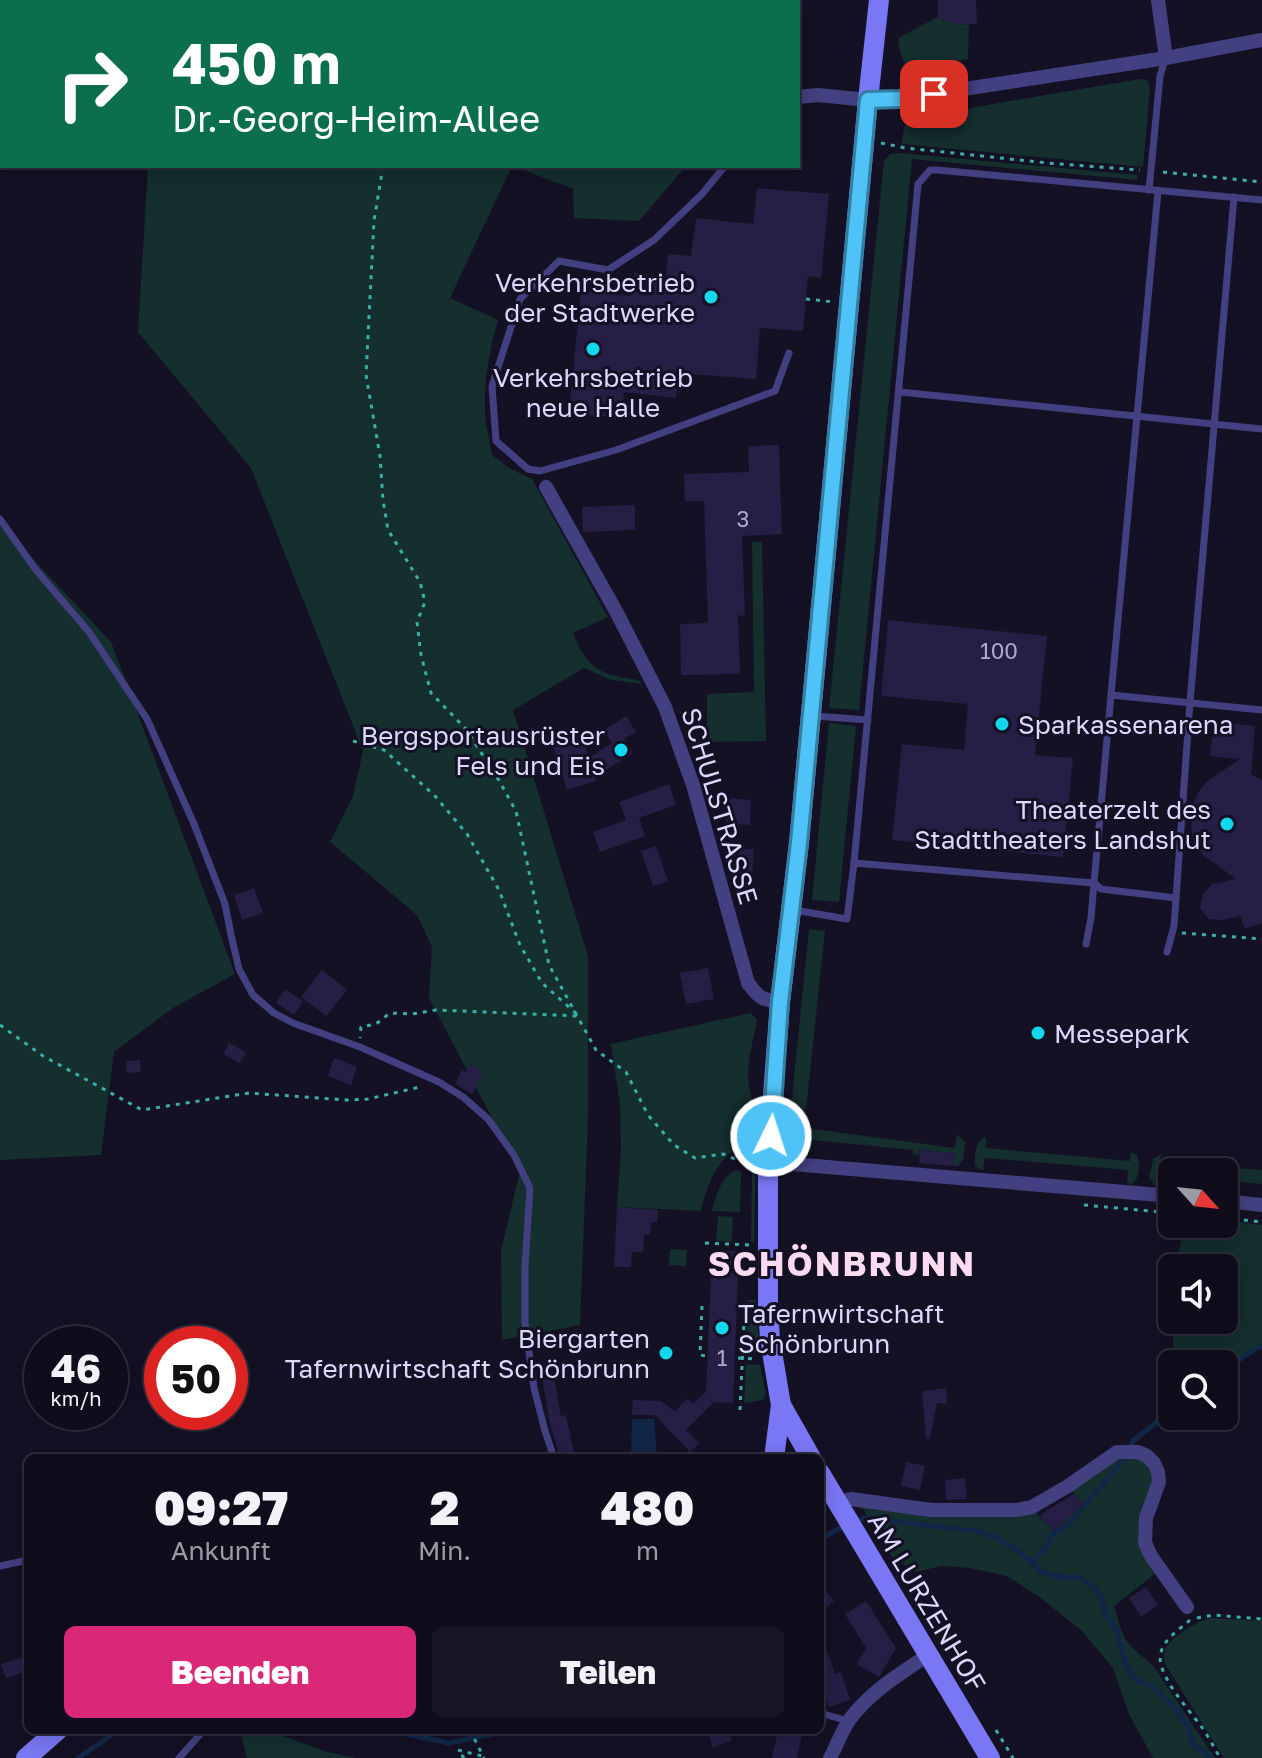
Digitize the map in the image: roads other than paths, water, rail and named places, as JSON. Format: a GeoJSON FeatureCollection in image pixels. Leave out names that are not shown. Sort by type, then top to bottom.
{"type":"FeatureCollection","features":[{"type":"Feature","properties":{"kind":"main road"},"geometry":{"type":"LineString","coordinates":[[775,1454],[781,1405],[770,1340],[768,1306],[768,1162],[780,1002],[792,910],[879,0]]}},
{"type":"Feature","properties":{"kind":"main road"},"geometry":{"type":"LineString","coordinates":[[781,1405],[809,1454]]}},
{"type":"Feature","properties":{"kind":"main road","name":"AM LURZENHOF"},"geometry":{"type":"LineString","coordinates":[[824,1481],[990,1758]]}},
{"type":"Feature","properties":{"kind":"main road"},"geometry":{"type":"LineString","coordinates":[[26,1758],[53,1734]]}},
{"type":"Feature","properties":{"kind":"street"},"geometry":{"type":"LineString","coordinates":[[1158,0],[1166,58]]}},
{"type":"Feature","properties":{"kind":"street"},"geometry":{"type":"LineString","coordinates":[[800,97],[899,99],[1262,40]]}},
{"type":"Feature","properties":{"kind":"street","name":"SCHULSTRASSE"},"geometry":{"type":"LineString","coordinates":[[546,487],[665,707],[693,785],[748,983],[757,996],[780,1002]]}},
{"type":"Feature","properties":{"kind":"street"},"geometry":{"type":"LineString","coordinates":[[768,1162],[1158,1195]]}},
{"type":"Feature","properties":{"kind":"street"},"geometry":{"type":"LineString","coordinates":[[1238,1202],[1262,1205]]}},
{"type":"Feature","properties":{"kind":"street"},"geometry":{"type":"LineString","coordinates":[[841,1509],[851,1499],[931,1510],[1016,1510],[1032,1507],[1117,1452],[1138,1452],[1154,1463],[1159,1482],[1146,1518],[1145,1543],[1187,1607]]}},
{"type":"Feature","properties":{"kind":"street"},"geometry":{"type":"LineString","coordinates":[[830,1758],[848,1721],[861,1706],[893,1677],[928,1655]]}},
{"type":"Feature","properties":{"kind":"lane"},"geometry":{"type":"LineString","coordinates":[[1149,190],[1160,76],[1166,58]]}},
{"type":"Feature","properties":{"kind":"lane"},"geometry":{"type":"LineString","coordinates":[[723,168],[702,194],[654,240],[608,270],[559,261],[520,299],[492,386],[496,441],[528,469],[540,471],[616,450],[775,391],[789,353]]}},
{"type":"Feature","properties":{"kind":"lane"},"geometry":{"type":"LineString","coordinates":[[792,910],[847,919],[918,184],[930,170],[1262,200]]}},
{"type":"Feature","properties":{"kind":"lane"},"geometry":{"type":"LineString","coordinates":[[1086,944],[1091,918],[1158,191]]}},
{"type":"Feature","properties":{"kind":"lane"},"geometry":{"type":"LineString","coordinates":[[1167,952],[1176,898],[1234,197]]}},
{"type":"Feature","properties":{"kind":"lane"},"geometry":{"type":"LineString","coordinates":[[900,392],[1262,429]]}},
{"type":"Feature","properties":{"kind":"lane"},"geometry":{"type":"LineString","coordinates":[[540,471],[546,487]]}},
{"type":"Feature","properties":{"kind":"lane"},"geometry":{"type":"LineString","coordinates":[[0,519],[36,570],[89,632],[147,719],[194,824],[225,904],[239,969],[253,995],[274,1013],[293,1023],[360,1047],[439,1082],[463,1097],[488,1119],[514,1155],[530,1188],[525,1323],[534,1388],[553,1454]]}},
{"type":"Feature","properties":{"kind":"lane"},"geometry":{"type":"LineString","coordinates":[[1111,695],[1262,710]]}},
{"type":"Feature","properties":{"kind":"lane"},"geometry":{"type":"LineString","coordinates":[[811,715],[868,720]]}},
{"type":"Feature","properties":{"kind":"lane"},"geometry":{"type":"LineString","coordinates":[[854,863],[1094,883],[1101,889],[1176,898]]}},
{"type":"Feature","properties":{"kind":"lane"},"geometry":{"type":"LineString","coordinates":[[0,1566],[24,1561]]}},
{"type":"Feature","properties":{"kind":"lane"},"geometry":{"type":"LineString","coordinates":[[824,1714],[848,1721]]}},
{"type":"Feature","properties":{"kind":"lane"},"geometry":{"type":"LineString","coordinates":[[179,1758],[200,1734]]}},
{"type":"Feature","properties":{"kind":"water"},"geometry":{"type":"Polygon","coordinates":[[[632,1419],[654,1419],[657,1454],[631,1454],[632,1419]]]}},
{"type":"Feature","properties":{"kind":"waterway"},"geometry":{"type":"LineString","coordinates":[[1238,1361],[1262,1347]]}},
{"type":"Feature","properties":{"kind":"waterway"},"geometry":{"type":"LineString","coordinates":[[1032,1562],[1048,1545],[1051,1535],[1069,1524],[1120,1464],[1133,1441],[1158,1421]]}},
{"type":"Feature","properties":{"kind":"waterway"},"geometry":{"type":"LineString","coordinates":[[853,1523],[864,1518],[976,1531],[996,1537],[1014,1548],[1041,1572],[1066,1578],[1079,1577],[1097,1590],[1106,1615],[1116,1629],[1133,1678],[1154,1688],[1178,1711],[1193,1745],[1208,1758]]}},
{"type":"Feature","properties":{"kind":"waterway"},"geometry":{"type":"LineString","coordinates":[[824,1537],[844,1526]]}},
{"type":"Feature","properties":{"kind":"waterway"},"geometry":{"type":"LineString","coordinates":[[78,1758],[113,1734]]}},
{"type":"Feature","properties":{"kind":"waterway"},"geometry":{"type":"LineString","coordinates":[[405,1734],[449,1743],[493,1734]]}},
{"type":"Feature","properties":{"kind":"place","name":"Verkehrsbetrieb der Stadtwerke"},"geometry":{"type":"Point","coordinates":[711,297]}},
{"type":"Feature","properties":{"kind":"place","name":"Verkehrsbetrieb neue Halle"},"geometry":{"type":"Point","coordinates":[593,349]}},
{"type":"Feature","properties":{"kind":"place","name":"Sparkassenarena"},"geometry":{"type":"Point","coordinates":[1002,724]}},
{"type":"Feature","properties":{"kind":"place","name":"Bergsportausrüster Fels und Eis"},"geometry":{"type":"Point","coordinates":[621,750]}},
{"type":"Feature","properties":{"kind":"place","name":"Theaterzelt des Stadttheaters Landshut"},"geometry":{"type":"Point","coordinates":[1227,824]}},
{"type":"Feature","properties":{"kind":"place","name":"Messepark"},"geometry":{"type":"Point","coordinates":[1038,1033]}},
{"type":"Feature","properties":{"kind":"place","name":"Tafernwirtschaft Schönbrunn"},"geometry":{"type":"Point","coordinates":[722,1328]}},
{"type":"Feature","properties":{"kind":"place","name":"Biergarten Tafernwirtschaft Schönbrunn"},"geometry":{"type":"Point","coordinates":[666,1353]}},
{"type":"Feature","properties":{"kind":"district","name":"SCHÖNBRUNN"},"geometry":{"type":"Point","coordinates":[842,1263]}}]}
